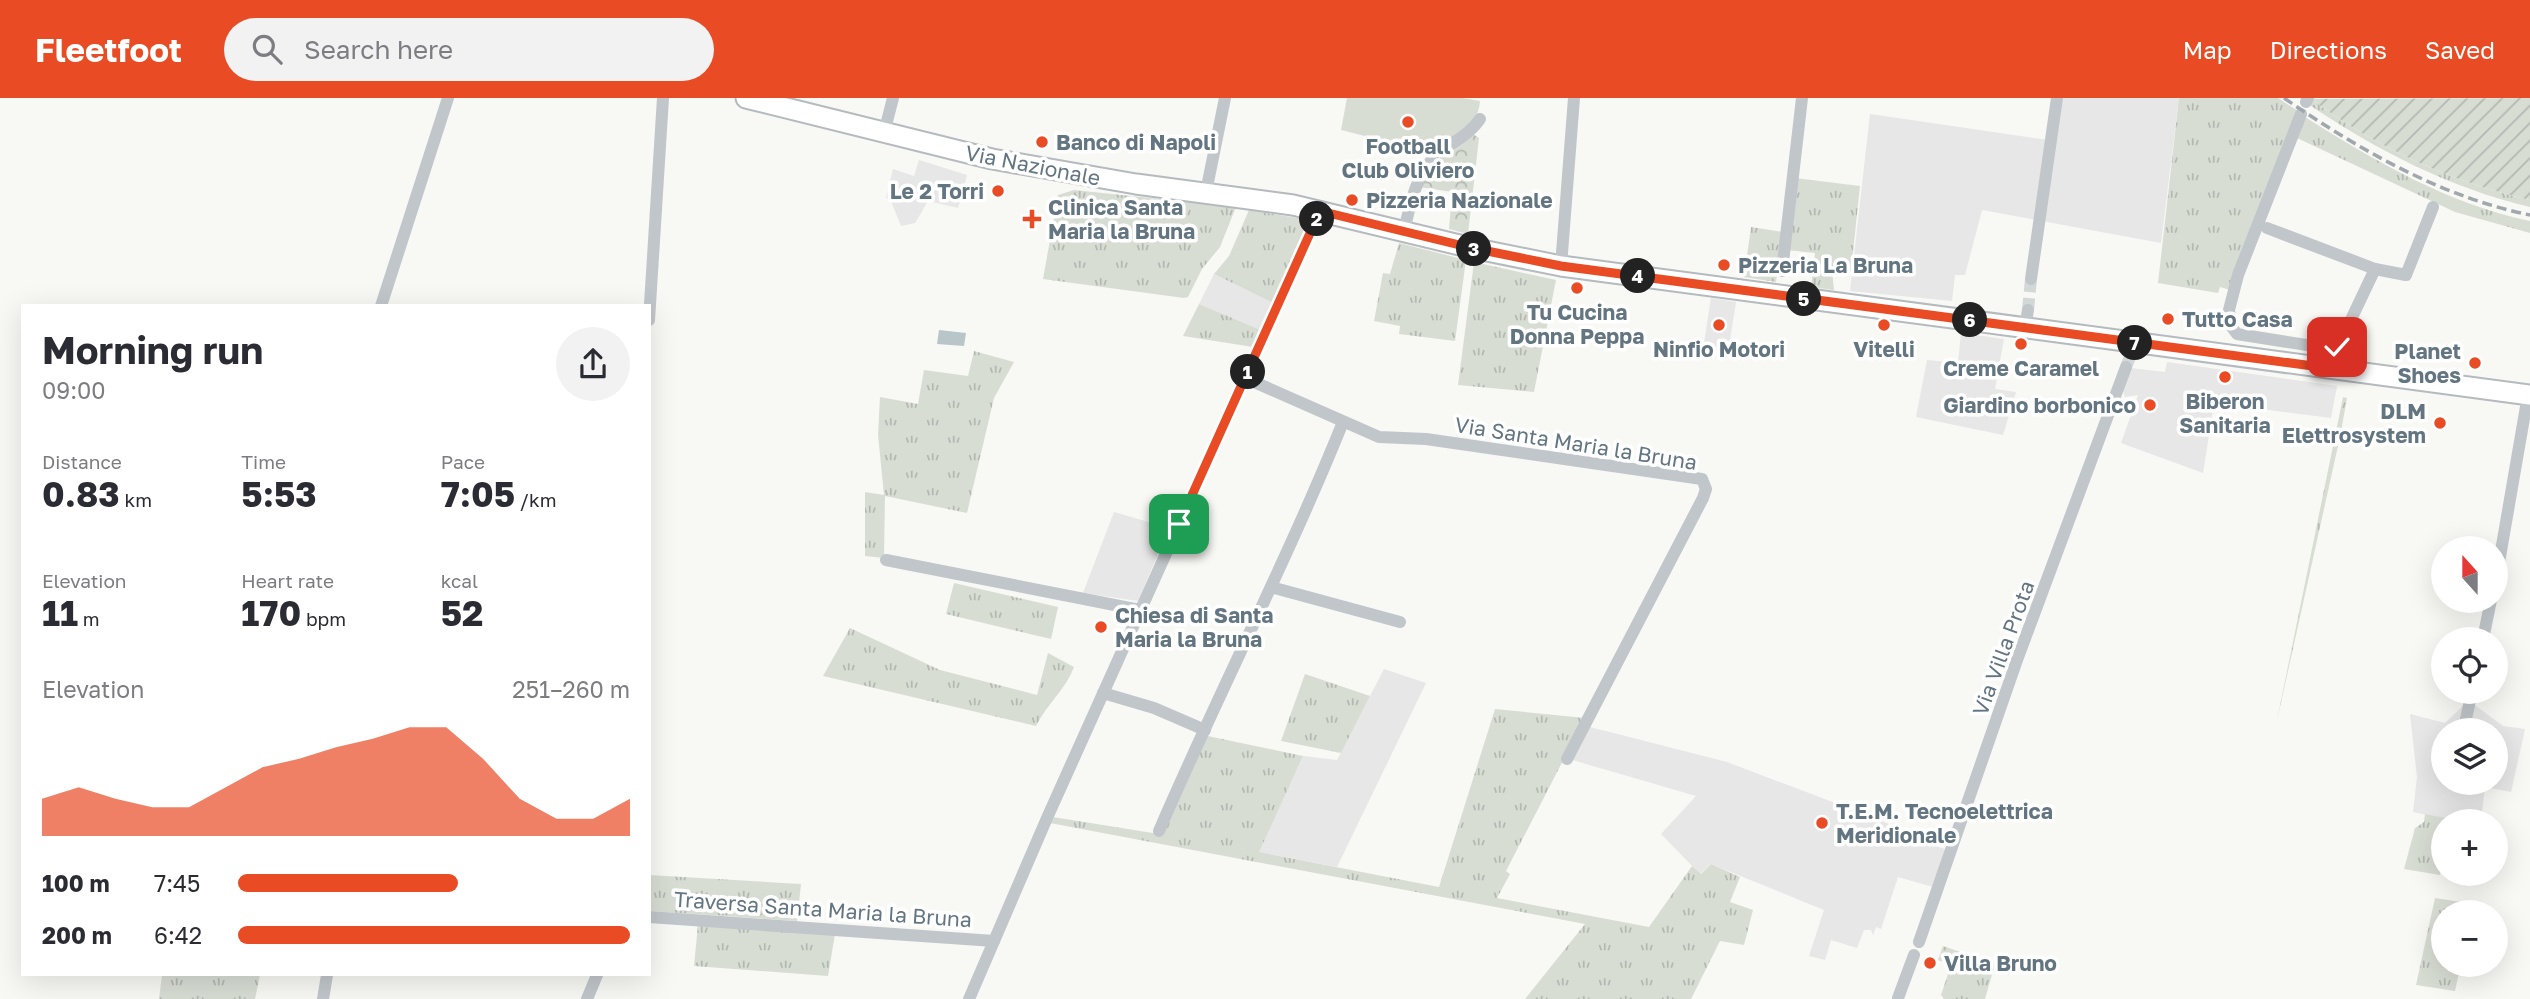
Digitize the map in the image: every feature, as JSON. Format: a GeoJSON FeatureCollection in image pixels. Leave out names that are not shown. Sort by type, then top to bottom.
{"type":"FeatureCollection","features":[{"type":"Feature","properties":{"kind":"main road","name":"Via Nazionale"},"geometry":{"type":"LineString","coordinates":[[746,98],[1025,165],[1320,211],[1561,266],[1780,283],[2026,319],[2129,355],[2329,361],[2529,395]]}},
{"type":"Feature","properties":{"kind":"street"},"geometry":{"type":"LineString","coordinates":[[383,304],[448,98]]}},
{"type":"Feature","properties":{"kind":"street"},"geometry":{"type":"LineString","coordinates":[[650,304],[663,98]]}},
{"type":"Feature","properties":{"kind":"street"},"geometry":{"type":"LineString","coordinates":[[884,132],[893,98]]}},
{"type":"Feature","properties":{"kind":"street"},"geometry":{"type":"LineString","coordinates":[[1206,192],[1225,98]]}},
{"type":"Feature","properties":{"kind":"street"},"geometry":{"type":"LineString","coordinates":[[1561,266],[1574,98]]}},
{"type":"Feature","properties":{"kind":"street"},"geometry":{"type":"LineString","coordinates":[[1780,283],[1802,98]]}},
{"type":"Feature","properties":{"kind":"street"},"geometry":{"type":"LineString","coordinates":[[2031,279],[2057,98]]}},
{"type":"Feature","properties":{"kind":"street"},"geometry":{"type":"LineString","coordinates":[[2305,105],[2238,275],[2229,310],[2231,326],[2237,334],[2319,347],[2329,361],[2375,269]]}},
{"type":"Feature","properties":{"kind":"street"},"geometry":{"type":"LineString","coordinates":[[1404,232],[1415,191],[1424,171],[1440,153],[1474,128],[1480,119]]}},
{"type":"Feature","properties":{"kind":"street"},"geometry":{"type":"LineString","coordinates":[[2267,228],[2375,269],[2406,275],[2433,207]]}},
{"type":"Feature","properties":{"kind":"street"},"geometry":{"type":"LineString","coordinates":[[969,999],[1103,693],[1320,211]]}},
{"type":"Feature","properties":{"kind":"street","name":"Via Villa Prota"},"geometry":{"type":"LineString","coordinates":[[1919,942],[2017,660],[2129,355]]}},
{"type":"Feature","properties":{"kind":"street","name":"Via Santa Maria la Bruna"},"geometry":{"type":"LineString","coordinates":[[1245,378],[1379,437],[1426,439],[1702,479],[1706,484],[1703,498],[1567,759]]}},
{"type":"Feature","properties":{"kind":"street","name":"Via Nazionale"},"geometry":{"type":"LineString","coordinates":[[2504,536],[2529,395]]}},
{"type":"Feature","properties":{"kind":"street"},"geometry":{"type":"LineString","coordinates":[[1158,831],[1271,587],[1343,422]]}},
{"type":"Feature","properties":{"kind":"street"},"geometry":{"type":"LineString","coordinates":[[886,560],[1140,610]]}},
{"type":"Feature","properties":{"kind":"street"},"geometry":{"type":"LineString","coordinates":[[1271,587],[1400,622]]}},
{"type":"Feature","properties":{"kind":"street"},"geometry":{"type":"LineString","coordinates":[[1103,693],[1154,708],[1205,730]]}},
{"type":"Feature","properties":{"kind":"street","name":"Traversa Santa Maria la Bruna"},"geometry":{"type":"LineString","coordinates":[[651,917],[994,941]]}},
{"type":"Feature","properties":{"kind":"street"},"geometry":{"type":"LineString","coordinates":[[1898,998],[1914,956]]}},
{"type":"Feature","properties":{"kind":"street"},"geometry":{"type":"LineString","coordinates":[[323,999],[327,976]]}},
{"type":"Feature","properties":{"kind":"street"},"geometry":{"type":"LineString","coordinates":[[587,999],[597,976]]}},
{"type":"Feature","properties":{"kind":"shaded area"},"geometry":{"type":"Polygon","coordinates":[[[2061,98],[2179,98],[2161,243],[2042,221],[2061,98]]]}},
{"type":"Feature","properties":{"kind":"shaded area"},"geometry":{"type":"Polygon","coordinates":[[[1870,114],[2048,140],[2037,220],[1982,210],[1965,275],[1955,275],[1952,301],[1850,291],[1870,114]]]}},
{"type":"Feature","properties":{"kind":"shaded area"},"geometry":{"type":"Polygon","coordinates":[[[919,160],[967,175],[958,208],[928,201],[915,223],[901,226],[891,201],[886,198],[893,169],[914,176],[919,160]]]}},
{"type":"Feature","properties":{"kind":"shaded area"},"geometry":{"type":"Polygon","coordinates":[[[1214,274],[1273,303],[1261,330],[1199,304],[1214,274]]]}},
{"type":"Feature","properties":{"kind":"shaded area","name":"Ninfio Motori"},"geometry":{"type":"Polygon","coordinates":[[[1711,298],[1736,302],[1728,353],[1703,349],[1711,298]]]}},
{"type":"Feature","properties":{"kind":"shaded area"},"geometry":{"type":"Polygon","coordinates":[[[939,330],[966,333],[964,346],[937,344],[939,330]]]}},
{"type":"Feature","properties":{"kind":"shaded area"},"geometry":{"type":"Polygon","coordinates":[[[1961,333],[2004,339],[1995,389],[2016,392],[2003,435],[1916,417],[1927,360],[1958,363],[1961,333]]]}},
{"type":"Feature","properties":{"kind":"shaded area"},"geometry":{"type":"Polygon","coordinates":[[[2167,362],[2337,386],[2331,418],[2214,403],[2203,473],[2121,443],[2138,395],[2125,397],[2123,391],[2130,368],[2165,372],[2167,362]]]}},
{"type":"Feature","properties":{"kind":"shaded area"},"geometry":{"type":"Polygon","coordinates":[[[1114,512],[1169,528],[1138,601],[1083,593],[1114,512]]]}},
{"type":"Feature","properties":{"kind":"shaded area"},"geometry":{"type":"Polygon","coordinates":[[[1384,669],[1426,683],[1337,867],[1258,852],[1303,756],[1337,760],[1384,669]]]}},
{"type":"Feature","properties":{"kind":"shaded area"},"geometry":{"type":"Polygon","coordinates":[[[2465,704],[2476,706],[2492,718],[2450,718],[2465,704]]]}},
{"type":"Feature","properties":{"kind":"shaded area"},"geometry":{"type":"Polygon","coordinates":[[[2410,714],[2431,719],[2431,795],[2484,795],[2482,809],[2431,809],[2431,816],[2413,812],[2417,777],[2410,714]]]}},
{"type":"Feature","properties":{"kind":"shaded area"},"geometry":{"type":"Polygon","coordinates":[[[1586,726],[1727,762],[1885,822],[1889,824],[1888,828],[1947,850],[1933,887],[1898,877],[1881,929],[1876,927],[1873,935],[1871,930],[1864,930],[1857,948],[1831,940],[1825,960],[1809,956],[1824,910],[1711,864],[1700,874],[1661,834],[1696,796],[1569,759],[1586,726]]]}},
{"type":"Feature","properties":{"kind":"shaded area"},"geometry":{"type":"Polygon","coordinates":[[[2508,727],[2525,729],[2511,792],[2508,791],[2508,727]]]}},
{"type":"Feature","properties":{"kind":"green space","name":"Football Club Oliviero"},"geometry":{"type":"Polygon","coordinates":[[[1347,98],[1463,98],[1480,101],[1475,119],[1469,126],[1432,153],[1341,130],[1347,98]]]}},
{"type":"Feature","properties":{"kind":"green space"},"geometry":{"type":"Polygon","coordinates":[[[2179,98],[2278,98],[2298,111],[2230,290],[2220,287],[2218,293],[2158,283],[2179,98]]]}},
{"type":"Feature","properties":{"kind":"green space"},"geometry":{"type":"Polygon","coordinates":[[[2530,98],[2530,200],[2472,184],[2416,161],[2362,133],[2311,99],[2530,98]]]}},
{"type":"Feature","properties":{"kind":"green space"},"geometry":{"type":"Polygon","coordinates":[[[2311,99],[2388,148],[2472,184],[2530,200],[2530,207],[2471,189],[2414,166],[2334,121],[2308,104],[2311,99]]]}},
{"type":"Feature","properties":{"kind":"green space"},"geometry":{"type":"Polygon","coordinates":[[[2305,117],[2385,165],[2441,192],[2470,204],[2530,221],[2530,233],[2455,212],[2297,138],[2305,117]]]}},
{"type":"Feature","properties":{"kind":"green space"},"geometry":{"type":"Polygon","coordinates":[[[1473,134],[1479,138],[1468,234],[1449,229],[1452,192],[1419,187],[1442,156],[1473,134]]]}},
{"type":"Feature","properties":{"kind":"green space"},"geometry":{"type":"Polygon","coordinates":[[[1795,178],[1860,186],[1851,271],[1832,270],[1834,290],[1811,287],[1815,253],[1787,250],[1795,178]]]}},
{"type":"Feature","properties":{"kind":"green space"},"geometry":{"type":"Polygon","coordinates":[[[1074,190],[1236,207],[1220,247],[1202,269],[1188,297],[1184,298],[1043,279],[1058,195],[1074,190]]]}},
{"type":"Feature","properties":{"kind":"green space"},"geometry":{"type":"Polygon","coordinates":[[[1249,210],[1310,220],[1273,303],[1214,274],[1229,256],[1249,210]]]}},
{"type":"Feature","properties":{"kind":"green space"},"geometry":{"type":"Polygon","coordinates":[[[1751,227],[1783,232],[1776,282],[1744,277],[1751,227]]]}},
{"type":"Feature","properties":{"kind":"green space"},"geometry":{"type":"Polygon","coordinates":[[[1399,243],[1466,260],[1455,341],[1399,334],[1400,326],[1374,321],[1383,273],[1390,274],[1399,243]]]}},
{"type":"Feature","properties":{"kind":"green space"},"geometry":{"type":"Polygon","coordinates":[[[1474,262],[1556,280],[1534,392],[1458,385],[1474,262]]]}},
{"type":"Feature","properties":{"kind":"green space"},"geometry":{"type":"Polygon","coordinates":[[[1199,304],[1261,330],[1253,347],[1183,336],[1199,304]]]}},
{"type":"Feature","properties":{"kind":"green space"},"geometry":{"type":"Polygon","coordinates":[[[974,351],[1014,362],[994,398],[967,513],[885,496],[884,558],[865,556],[865,492],[884,495],[878,435],[880,397],[918,404],[924,370],[968,376],[974,351]]]}},
{"type":"Feature","properties":{"kind":"green space"},"geometry":{"type":"Polygon","coordinates":[[[2343,397],[2347,398],[2340,437],[2276,725],[2343,397]]]}},
{"type":"Feature","properties":{"kind":"green space"},"geometry":{"type":"Polygon","coordinates":[[[954,583],[1058,607],[1051,639],[946,614],[954,583]]]}},
{"type":"Feature","properties":{"kind":"green space"},"geometry":{"type":"Polygon","coordinates":[[[850,628],[940,670],[1037,695],[1048,653],[1074,667],[1036,726],[823,676],[850,628]]]}},
{"type":"Feature","properties":{"kind":"green space"},"geometry":{"type":"Polygon","coordinates":[[[1305,674],[1370,696],[1341,753],[1281,741],[1305,674]]]}},
{"type":"Feature","properties":{"kind":"green space"},"geometry":{"type":"Polygon","coordinates":[[[1495,709],[1585,718],[1506,871],[1510,874],[1497,898],[1649,927],[1692,866],[1701,874],[1711,864],[1740,877],[1730,902],[1753,910],[1744,945],[1720,941],[1691,999],[1525,999],[1585,924],[1050,823],[1053,817],[1159,834],[1203,735],[1303,756],[1259,852],[1439,887],[1495,709]]]}},
{"type":"Feature","properties":{"kind":"green space"},"geometry":{"type":"Polygon","coordinates":[[[2425,814],[2431,815],[2431,874],[2404,869],[2415,828],[2424,822],[2425,814]]]}},
{"type":"Feature","properties":{"kind":"green space"},"geometry":{"type":"Polygon","coordinates":[[[651,875],[801,884],[797,921],[651,911],[651,875]]]}},
{"type":"Feature","properties":{"kind":"green space"},"geometry":{"type":"Polygon","coordinates":[[[2431,916],[2431,977],[2458,977],[2455,991],[2416,985],[2431,916]]]}},
{"type":"Feature","properties":{"kind":"green space"},"geometry":{"type":"Polygon","coordinates":[[[698,924],[835,934],[828,976],[694,966],[698,924]]]}},
{"type":"Feature","properties":{"kind":"green space"},"geometry":{"type":"Polygon","coordinates":[[[1943,946],[1995,964],[1985,999],[1944,999],[1941,995],[1951,965],[1938,960],[1943,946]]]}},
{"type":"Feature","properties":{"kind":"green space"},"geometry":{"type":"Polygon","coordinates":[[[162,976],[260,976],[255,999],[159,999],[162,976]]]}},
{"type":"Feature","properties":{"kind":"tunnel"},"geometry":{"type":"LineString","coordinates":[[2028,310],[2031,279]]}},
{"type":"Feature","properties":{"kind":"tunnel"},"geometry":{"type":"LineString","coordinates":[[2126,367],[2130,357]]}},
{"type":"Feature","properties":{"kind":"railway"},"geometry":{"type":"LineString","coordinates":[[2284,98],[2401,169],[2464,196],[2530,215]]}},
{"type":"Feature","properties":{"kind":"place","name":"Football Club Oliviero"},"geometry":{"type":"Point","coordinates":[1408,122]}},
{"type":"Feature","properties":{"kind":"place","name":"Banco di Napoli"},"geometry":{"type":"Point","coordinates":[1042,142]}},
{"type":"Feature","properties":{"kind":"place","name":"Le 2 Torri"},"geometry":{"type":"Point","coordinates":[998,191]}},
{"type":"Feature","properties":{"kind":"place","name":"Pizzeria Nazionale"},"geometry":{"type":"Point","coordinates":[1352,200]}},
{"type":"Feature","properties":{"kind":"place","name":"Clinica Santa Maria la Bruna"},"geometry":{"type":"Point","coordinates":[1032,219]}},
{"type":"Feature","properties":{"kind":"place","name":"Pizzeria La Bruna"},"geometry":{"type":"Point","coordinates":[1724,265]}},
{"type":"Feature","properties":{"kind":"place","name":"Tu Cucina Donna Peppa"},"geometry":{"type":"Point","coordinates":[1577,288]}},
{"type":"Feature","properties":{"kind":"place","name":"Tutto Casa"},"geometry":{"type":"Point","coordinates":[2168,319]}},
{"type":"Feature","properties":{"kind":"place","name":"Ninfio Motori"},"geometry":{"type":"Point","coordinates":[1719,325]}},
{"type":"Feature","properties":{"kind":"place","name":"Vitelli"},"geometry":{"type":"Point","coordinates":[1884,325]}},
{"type":"Feature","properties":{"kind":"place","name":"Creme Caramel"},"geometry":{"type":"Point","coordinates":[2021,344]}},
{"type":"Feature","properties":{"kind":"place","name":"Planet Shoes"},"geometry":{"type":"Point","coordinates":[2475,363]}},
{"type":"Feature","properties":{"kind":"place","name":"Biberon Sanitaria"},"geometry":{"type":"Point","coordinates":[2225,377]}},
{"type":"Feature","properties":{"kind":"place","name":"Giardino borbonico"},"geometry":{"type":"Point","coordinates":[2150,405]}},
{"type":"Feature","properties":{"kind":"place","name":"DLM Elettrosystem"},"geometry":{"type":"Point","coordinates":[2440,423]}},
{"type":"Feature","properties":{"kind":"place","name":"Chiesa di Santa Maria la Bruna"},"geometry":{"type":"Point","coordinates":[1101,627]}},
{"type":"Feature","properties":{"kind":"place","name":"T.E.M. Tecnoelettrica Meridionale"},"geometry":{"type":"Point","coordinates":[1822,823]}},
{"type":"Feature","properties":{"kind":"place","name":"Villa Bruno"},"geometry":{"type":"Point","coordinates":[1930,963]}},
{"type":"Feature","properties":{"kind":"route"},"geometry":{"type":"LineString","coordinates":[[1179,524],[1320,211],[1472,248],[1581,269],[2133,343],[2328,368],[2330,354],[2337,347]]}}]}
